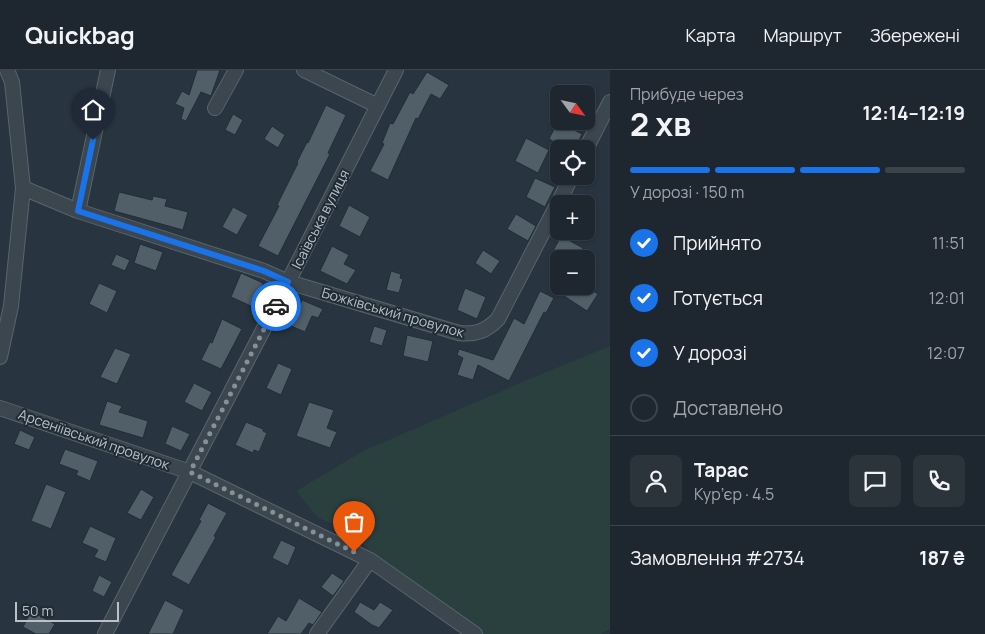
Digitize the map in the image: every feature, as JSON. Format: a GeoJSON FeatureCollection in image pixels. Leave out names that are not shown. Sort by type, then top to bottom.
{"type":"FeatureCollection","features":[{"type":"Feature","properties":{"kind":"street"},"geometry":{"type":"LineString","coordinates":[[0,357],[11,306],[23,188],[12,82],[7,70]]}},
{"type":"Feature","properties":{"kind":"street"},"geometry":{"type":"LineString","coordinates":[[78,211],[108,70]]}},
{"type":"Feature","properties":{"kind":"street"},"geometry":{"type":"LineString","coordinates":[[215,108],[236,70]]}},
{"type":"Feature","properties":{"kind":"street"},"geometry":{"type":"LineString","coordinates":[[304,70],[378,106]]}},
{"type":"Feature","properties":{"kind":"street","name":"Ісаївська вулиця"},"geometry":{"type":"LineString","coordinates":[[105,634],[396,70]]}},
{"type":"Feature","properties":{"kind":"street"},"geometry":{"type":"LineString","coordinates":[[591,140],[610,102]]}},
{"type":"Feature","properties":{"kind":"street","name":"Божківський провулок"},"geometry":{"type":"LineString","coordinates":[[23,188],[78,211],[264,271],[288,282],[459,333],[470,334],[481,332],[498,320],[567,185]]}},
{"type":"Feature","properties":{"kind":"street","name":"Арсеніївський провулок"},"geometry":{"type":"LineString","coordinates":[[0,408],[190,472],[370,560],[475,634]]}},
{"type":"Feature","properties":{"kind":"street"},"geometry":{"type":"LineString","coordinates":[[316,634],[370,560]]}},
{"type":"Feature","properties":{"kind":"green space"},"geometry":{"type":"Polygon","coordinates":[[[610,346],[610,629],[601,634],[481,634],[420,592],[344,528],[318,518],[296,491],[363,451],[610,346]]]}},
{"type":"Feature","properties":{"kind":"building"},"geometry":{"type":"Polygon","coordinates":[[[197,70],[220,70],[211,96],[201,92],[186,121],[181,119],[184,108],[175,104],[182,91],[189,95],[197,70]]]}},
{"type":"Feature","properties":{"kind":"building"},"geometry":{"type":"Polygon","coordinates":[[[427,72],[449,85],[440,99],[431,94],[418,119],[416,118],[388,180],[370,171],[384,144],[382,143],[390,123],[393,124],[410,92],[413,94],[427,72]]]}},
{"type":"Feature","properties":{"kind":"building"},"geometry":{"type":"Polygon","coordinates":[[[326,105],[346,115],[328,153],[330,154],[278,256],[258,246],[279,206],[277,205],[297,162],[326,105]]]}},
{"type":"Feature","properties":{"kind":"building"},"geometry":{"type":"Polygon","coordinates":[[[233,114],[243,120],[235,135],[225,130],[233,114]]]}},
{"type":"Feature","properties":{"kind":"building"},"geometry":{"type":"Polygon","coordinates":[[[272,126],[285,135],[278,148],[264,139],[272,126]]]}},
{"type":"Feature","properties":{"kind":"building"},"geometry":{"type":"Polygon","coordinates":[[[554,130],[574,130],[582,134],[579,140],[549,139],[554,130]]]}},
{"type":"Feature","properties":{"kind":"building"},"geometry":{"type":"Polygon","coordinates":[[[526,138],[549,150],[538,173],[515,161],[526,138]]]}},
{"type":"Feature","properties":{"kind":"building"},"geometry":{"type":"Polygon","coordinates":[[[535,178],[555,187],[545,207],[526,197],[535,178]]]}},
{"type":"Feature","properties":{"kind":"building"},"geometry":{"type":"Polygon","coordinates":[[[119,192],[152,200],[153,196],[167,199],[165,206],[188,212],[183,230],[114,211],[119,192]]]}},
{"type":"Feature","properties":{"kind":"building"},"geometry":{"type":"Polygon","coordinates":[[[349,205],[370,217],[360,237],[339,226],[349,205]]]}},
{"type":"Feature","properties":{"kind":"building"},"geometry":{"type":"Polygon","coordinates":[[[233,207],[248,215],[237,235],[222,227],[233,207]]]}},
{"type":"Feature","properties":{"kind":"building"},"geometry":{"type":"Polygon","coordinates":[[[516,214],[536,226],[528,241],[507,229],[516,214]]]}},
{"type":"Feature","properties":{"kind":"building"},"geometry":{"type":"Polygon","coordinates":[[[559,240],[568,240],[583,248],[582,250],[554,250],[559,240]]]}},
{"type":"Feature","properties":{"kind":"building"},"geometry":{"type":"Polygon","coordinates":[[[140,244],[163,252],[156,271],[134,263],[140,244]]]}},
{"type":"Feature","properties":{"kind":"building"},"geometry":{"type":"Polygon","coordinates":[[[332,246],[349,255],[344,264],[356,270],[347,284],[320,271],[332,246]]]}},
{"type":"Feature","properties":{"kind":"building"},"geometry":{"type":"Polygon","coordinates":[[[483,250],[500,261],[491,274],[475,263],[483,250]]]}},
{"type":"Feature","properties":{"kind":"building"},"geometry":{"type":"Polygon","coordinates":[[[116,254],[130,260],[125,271],[111,265],[116,254]]]}},
{"type":"Feature","properties":{"kind":"building"},"geometry":{"type":"Polygon","coordinates":[[[391,271],[401,274],[400,278],[403,279],[399,293],[386,290],[391,271]]]}},
{"type":"Feature","properties":{"kind":"building"},"geometry":{"type":"Polygon","coordinates":[[[241,273],[263,283],[253,307],[231,297],[241,273]]]}},
{"type":"Feature","properties":{"kind":"building"},"geometry":{"type":"Polygon","coordinates":[[[99,283],[117,291],[107,313],[89,304],[99,283]]]}},
{"type":"Feature","properties":{"kind":"building"},"geometry":{"type":"Polygon","coordinates":[[[465,288],[486,297],[477,319],[457,310],[465,288]]]}},
{"type":"Feature","properties":{"kind":"building"},"geometry":{"type":"Polygon","coordinates":[[[540,291],[554,298],[546,313],[544,312],[509,381],[478,365],[473,380],[457,375],[463,358],[457,355],[459,349],[493,360],[514,318],[524,324],[540,291]]]}},
{"type":"Feature","properties":{"kind":"building"},"geometry":{"type":"Polygon","coordinates":[[[595,292],[598,294],[587,311],[564,296],[595,295],[595,292]]]}},
{"type":"Feature","properties":{"kind":"building"},"geometry":{"type":"Polygon","coordinates":[[[302,300],[323,309],[318,318],[312,316],[305,332],[291,326],[302,300]]]}},
{"type":"Feature","properties":{"kind":"building"},"geometry":{"type":"Polygon","coordinates":[[[222,319],[242,329],[221,369],[201,360],[210,342],[212,343],[222,319]]]}},
{"type":"Feature","properties":{"kind":"building"},"geometry":{"type":"Polygon","coordinates":[[[374,326],[387,330],[382,346],[369,342],[374,326]]]}},
{"type":"Feature","properties":{"kind":"building"},"geometry":{"type":"Polygon","coordinates":[[[407,335],[433,341],[428,362],[403,356],[407,335]]]}},
{"type":"Feature","properties":{"kind":"building"},"geometry":{"type":"Polygon","coordinates":[[[115,348],[131,354],[117,384],[100,377],[115,348]]]}},
{"type":"Feature","properties":{"kind":"building"},"geometry":{"type":"Polygon","coordinates":[[[278,363],[292,369],[281,395],[266,388],[278,363]]]}},
{"type":"Feature","properties":{"kind":"building"},"geometry":{"type":"Polygon","coordinates":[[[194,383],[212,392],[202,411],[184,402],[194,383]]]}},
{"type":"Feature","properties":{"kind":"building"},"geometry":{"type":"Polygon","coordinates":[[[107,401],[122,406],[119,412],[148,421],[143,438],[99,425],[107,401]]]}},
{"type":"Feature","properties":{"kind":"building"},"geometry":{"type":"Polygon","coordinates":[[[309,402],[334,410],[327,428],[337,432],[330,448],[296,436],[309,402]]]}},
{"type":"Feature","properties":{"kind":"building"},"geometry":{"type":"Polygon","coordinates":[[[246,422],[263,429],[267,433],[259,452],[254,450],[253,453],[235,445],[246,422]]]}},
{"type":"Feature","properties":{"kind":"building"},"geometry":{"type":"Polygon","coordinates":[[[172,426],[190,434],[181,451],[165,444],[172,426]]]}},
{"type":"Feature","properties":{"kind":"building"},"geometry":{"type":"Polygon","coordinates":[[[20,430],[35,437],[29,450],[14,444],[20,430]]]}},
{"type":"Feature","properties":{"kind":"building"},"geometry":{"type":"Polygon","coordinates":[[[65,449],[98,461],[90,481],[76,475],[78,471],[59,464],[65,449]]]}},
{"type":"Feature","properties":{"kind":"building"},"geometry":{"type":"Polygon","coordinates":[[[46,484],[66,492],[51,529],[31,521],[46,484]]]}},
{"type":"Feature","properties":{"kind":"building"},"geometry":{"type":"Polygon","coordinates":[[[141,489],[154,497],[141,520],[127,513],[141,489]]]}},
{"type":"Feature","properties":{"kind":"building"},"geometry":{"type":"Polygon","coordinates":[[[208,503],[227,513],[189,585],[171,575],[201,521],[199,520],[208,503]]]}},
{"type":"Feature","properties":{"kind":"building"},"geometry":{"type":"Polygon","coordinates":[[[90,526],[116,538],[106,562],[94,557],[98,550],[82,543],[90,526]]]}},
{"type":"Feature","properties":{"kind":"building"},"geometry":{"type":"Polygon","coordinates":[[[281,540],[296,547],[288,566],[272,558],[281,540]]]}},
{"type":"Feature","properties":{"kind":"building"},"geometry":{"type":"Polygon","coordinates":[[[332,573],[344,581],[333,596],[321,587],[332,573]]]}},
{"type":"Feature","properties":{"kind":"building"},"geometry":{"type":"Polygon","coordinates":[[[99,575],[112,582],[104,597],[92,591],[99,575]]]}},
{"type":"Feature","properties":{"kind":"building"},"geometry":{"type":"Polygon","coordinates":[[[299,598],[322,612],[313,625],[309,623],[301,634],[267,634],[278,616],[286,621],[299,598]]]}},
{"type":"Feature","properties":{"kind":"building"},"geometry":{"type":"Polygon","coordinates":[[[165,600],[184,610],[173,634],[148,634],[165,600]]]}},
{"type":"Feature","properties":{"kind":"building"},"geometry":{"type":"Polygon","coordinates":[[[360,602],[374,610],[380,602],[393,610],[379,628],[354,612],[360,602]]]}},
{"type":"Feature","properties":{"kind":"building"},"geometry":{"type":"Polygon","coordinates":[[[31,611],[55,624],[49,634],[36,634],[23,627],[31,611]]]}},
{"type":"Feature","properties":{"kind":"way so far"},"geometry":{"type":"LineString","coordinates":[[276,306],[190,472],[354,552]]}},
{"type":"Feature","properties":{"kind":"route"},"geometry":{"type":"LineString","coordinates":[[93,140],[78,211],[264,271],[288,282],[276,306]]}}]}
